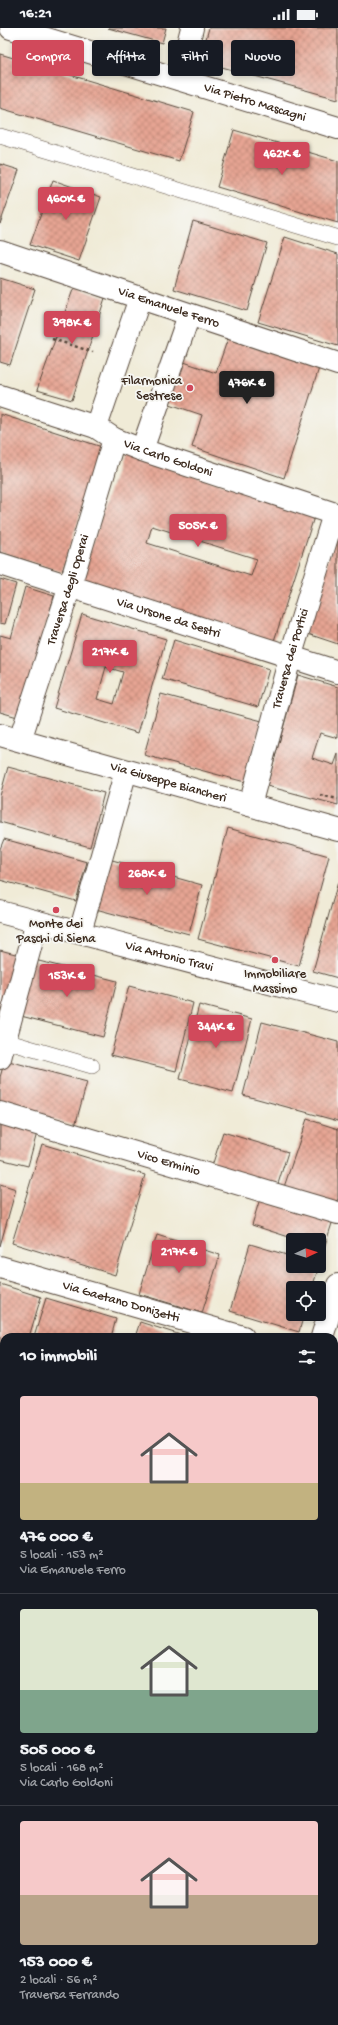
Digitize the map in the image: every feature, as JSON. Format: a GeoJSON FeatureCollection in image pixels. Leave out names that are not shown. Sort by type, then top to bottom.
{"type":"FeatureCollection","features":[{"type":"Feature","properties":{"kind":"street","name":"Via Pietro Mascagni"},"geometry":{"type":"LineString","coordinates":[[11,28],[338,128]]}},
{"type":"Feature","properties":{"kind":"street"},"geometry":{"type":"LineString","coordinates":[[179,79],[192,28]]}},
{"type":"Feature","properties":{"kind":"street","name":"Via Emanuele Ferro"},"geometry":{"type":"LineString","coordinates":[[0,251],[338,364]]}},
{"type":"Feature","properties":{"kind":"street"},"geometry":{"type":"LineString","coordinates":[[96,427],[140,298]]}},
{"type":"Feature","properties":{"kind":"street"},"geometry":{"type":"LineString","coordinates":[[142,450],[189,315]]}},
{"type":"Feature","properties":{"kind":"street","name":"Via Carlo Goldoni"},"geometry":{"type":"LineString","coordinates":[[0,396],[96,427],[114,439],[142,450],[336,515]]}},
{"type":"Feature","properties":{"kind":"street","name":"Traversa degli Operai"},"geometry":{"type":"LineString","coordinates":[[10,738],[70,586],[114,439]]}},
{"type":"Feature","properties":{"kind":"street","name":"Traversa dei Portici"},"geometry":{"type":"LineString","coordinates":[[250,805],[290,658],[336,515]]}},
{"type":"Feature","properties":{"kind":"street","name":"Via Ursone da Sestri"},"geometry":{"type":"LineString","coordinates":[[0,564],[290,658],[338,672]]}},
{"type":"Feature","properties":{"kind":"street","name":"Via Giuseppe Biancheri"},"geometry":{"type":"LineString","coordinates":[[10,738],[338,830]]}},
{"type":"Feature","properties":{"kind":"street"},"geometry":{"type":"LineString","coordinates":[[80,932],[126,771]]}},
{"type":"Feature","properties":{"kind":"street","name":"Via Antonio Travi"},"geometry":{"type":"LineString","coordinates":[[0,912],[338,1001]]}},
{"type":"Feature","properties":{"kind":"street"},"geometry":{"type":"LineString","coordinates":[[2,1050],[37,922]]}},
{"type":"Feature","properties":{"kind":"street","name":"Vico Erminio"},"geometry":{"type":"LineString","coordinates":[[0,1113],[338,1213]]}},
{"type":"Feature","properties":{"kind":"street","name":"Via Gaetano Donizetti"},"geometry":{"type":"LineString","coordinates":[[0,1267],[229,1333]]}},
{"type":"Feature","properties":{"kind":"street"},"geometry":{"type":"LineString","coordinates":[[323,1333],[338,1285]]}},
{"type":"Feature","properties":{"kind":"lane"},"geometry":{"type":"LineString","coordinates":[[0,136],[338,238]]}},
{"type":"Feature","properties":{"kind":"lane"},"geometry":{"type":"LineString","coordinates":[[2,1050],[92,1066]]}},
{"type":"Feature","properties":{"kind":"path"},"geometry":{"type":"LineString","coordinates":[[52,338],[89,351]]}},
{"type":"Feature","properties":{"kind":"building"},"geometry":{"type":"Polygon","coordinates":[[[108,28],[166,28],[162,43],[160,42],[160,40],[151,40],[108,28]]]}},
{"type":"Feature","properties":{"kind":"building"},"geometry":{"type":"Polygon","coordinates":[[[209,28],[338,28],[338,99],[254,76],[295,76],[295,40],[231,40],[231,70],[223,67],[223,40],[206,40],[209,28]]]}},
{"type":"Feature","properties":{"kind":"building"},"geometry":{"type":"Polygon","coordinates":[[[0,54],[12,58],[12,76],[74,76],[194,112],[179,161],[0,108],[0,54]]]}},
{"type":"Feature","properties":{"kind":"building"},"geometry":{"type":"Polygon","coordinates":[[[234,130],[338,161],[338,223],[217,187],[234,130]]]}},
{"type":"Feature","properties":{"kind":"building"},"geometry":{"type":"Polygon","coordinates":[[[0,164],[19,170],[0,224],[0,164]]]}},
{"type":"Feature","properties":{"kind":"building"},"geometry":{"type":"Polygon","coordinates":[[[53,180],[101,197],[79,261],[30,245],[53,180]]]}},
{"type":"Feature","properties":{"kind":"building"},"geometry":{"type":"Polygon","coordinates":[[[193,221],[267,243],[247,311],[174,289],[193,221]]]}},
{"type":"Feature","properties":{"kind":"building"},"geometry":{"type":"Polygon","coordinates":[[[285,237],[338,254],[338,346],[258,322],[285,237]]]}},
{"type":"Feature","properties":{"kind":"building"},"geometry":{"type":"Polygon","coordinates":[[[0,278],[35,289],[10,365],[0,362],[0,278]]]}},
{"type":"Feature","properties":{"kind":"building"},"geometry":{"type":"Polygon","coordinates":[[[74,287],[105,298],[72,400],[37,390],[74,287]]]}},
{"type":"Feature","properties":{"kind":"building"},"geometry":{"type":"Polygon","coordinates":[[[228,338],[319,368],[284,478],[192,447],[202,415],[164,402],[178,360],[216,373],[228,338]]]}},
{"type":"Feature","properties":{"kind":"building"},"geometry":{"type":"Polygon","coordinates":[[[0,414],[102,447],[62,572],[0,552],[0,414]]]}},
{"type":"Feature","properties":{"kind":"building"},"geometry":{"type":"Polygon","coordinates":[[[122,452],[315,514],[273,644],[80,581],[122,452]],[[152,526],[147,543],[251,576],[257,559],[152,526]]]}},
{"type":"Feature","properties":{"kind":"building"},"geometry":{"type":"Polygon","coordinates":[[[338,528],[338,644],[305,633],[338,528]]]}},
{"type":"Feature","properties":{"kind":"building"},"geometry":{"type":"Polygon","coordinates":[[[0,579],[16,584],[5,624],[0,623],[0,579]]]}},
{"type":"Feature","properties":{"kind":"building"},"geometry":{"type":"Polygon","coordinates":[[[25,587],[54,596],[21,718],[0,712],[0,635],[11,638],[25,587]]]}},
{"type":"Feature","properties":{"kind":"building"},"geometry":{"type":"Polygon","coordinates":[[[82,614],[166,639],[138,733],[54,708],[82,614]],[[106,667],[97,699],[114,704],[123,672],[106,667]]]}},
{"type":"Feature","properties":{"kind":"building"},"geometry":{"type":"Polygon","coordinates":[[[174,640],[269,669],[258,707],[162,679],[174,640]]]}},
{"type":"Feature","properties":{"kind":"building"},"geometry":{"type":"Polygon","coordinates":[[[298,675],[338,687],[338,738],[320,733],[312,758],[334,765],[338,754],[338,805],[267,786],[298,675]]]}},
{"type":"Feature","properties":{"kind":"building"},"geometry":{"type":"Polygon","coordinates":[[[161,694],[262,721],[245,782],[144,755],[161,694]]]}},
{"type":"Feature","properties":{"kind":"building"},"geometry":{"type":"Polygon","coordinates":[[[8,767],[104,793],[90,847],[0,822],[0,796],[8,767]]]}},
{"type":"Feature","properties":{"kind":"building"},"geometry":{"type":"Polygon","coordinates":[[[228,828],[329,856],[299,966],[198,939],[228,828]]]}},
{"type":"Feature","properties":{"kind":"building"},"geometry":{"type":"Polygon","coordinates":[[[4,839],[87,862],[76,901],[0,880],[0,849],[4,839]]]}},
{"type":"Feature","properties":{"kind":"building"},"geometry":{"type":"Polygon","coordinates":[[[105,858],[202,885],[189,934],[92,908],[105,858]]]}},
{"type":"Feature","properties":{"kind":"building"},"geometry":{"type":"Polygon","coordinates":[[[338,882],[338,978],[313,971],[338,882]]]}},
{"type":"Feature","properties":{"kind":"building"},"geometry":{"type":"Polygon","coordinates":[[[0,950],[23,956],[0,1032],[0,950]]]}},
{"type":"Feature","properties":{"kind":"building"},"geometry":{"type":"Polygon","coordinates":[[[31,959],[117,981],[103,1037],[17,1015],[31,959]]]}},
{"type":"Feature","properties":{"kind":"building"},"geometry":{"type":"Polygon","coordinates":[[[129,986],[193,1003],[176,1071],[111,1055],[129,986]]]}},
{"type":"Feature","properties":{"kind":"building"},"geometry":{"type":"Polygon","coordinates":[[[199,1005],[252,1019],[233,1093],[180,1079],[199,1005]]]}},
{"type":"Feature","properties":{"kind":"building"},"geometry":{"type":"Polygon","coordinates":[[[262,1022],[338,1042],[338,1121],[243,1095],[262,1022]]]}},
{"type":"Feature","properties":{"kind":"building"},"geometry":{"type":"Polygon","coordinates":[[[5,1060],[87,1082],[75,1126],[0,1105],[0,1077],[5,1060]]]}},
{"type":"Feature","properties":{"kind":"building"},"geometry":{"type":"Polygon","coordinates":[[[0,1119],[38,1129],[28,1166],[0,1159],[0,1119]]]}},
{"type":"Feature","properties":{"kind":"building"},"geometry":{"type":"Polygon","coordinates":[[[307,1119],[338,1129],[338,1198],[336,1204],[284,1187],[307,1119]]]}},
{"type":"Feature","properties":{"kind":"building"},"geometry":{"type":"Polygon","coordinates":[[[223,1132],[288,1152],[277,1187],[212,1166],[223,1132]]]}},
{"type":"Feature","properties":{"kind":"building"},"geometry":{"type":"Polygon","coordinates":[[[42,1144],[145,1175],[115,1275],[12,1243],[42,1144]]]}},
{"type":"Feature","properties":{"kind":"building"},"geometry":{"type":"Polygon","coordinates":[[[0,1184],[16,1189],[0,1246],[0,1184]]]}},
{"type":"Feature","properties":{"kind":"building"},"geometry":{"type":"Polygon","coordinates":[[[261,1195],[334,1217],[326,1242],[326,1233],[286,1233],[286,1236],[252,1225],[261,1195]]]}},
{"type":"Feature","properties":{"kind":"building"},"geometry":{"type":"Polygon","coordinates":[[[157,1235],[220,1255],[202,1313],[139,1294],[157,1235]]]}},
{"type":"Feature","properties":{"kind":"building"},"geometry":{"type":"Polygon","coordinates":[[[250,1244],[286,1255],[286,1273],[317,1273],[314,1281],[286,1281],[286,1321],[302,1321],[299,1332],[230,1311],[250,1244]]]}},
{"type":"Feature","properties":{"kind":"building"},"geometry":{"type":"Polygon","coordinates":[[[0,1284],[41,1297],[30,1333],[0,1333],[0,1284]]]}},
{"type":"Feature","properties":{"kind":"building"},"geometry":{"type":"Polygon","coordinates":[[[46,1298],[116,1319],[112,1333],[35,1333],[46,1298]]]}},
{"type":"Feature","properties":{"kind":"building"},"geometry":{"type":"Polygon","coordinates":[[[140,1322],[174,1333],[136,1333],[140,1322]]]}},
{"type":"Feature","properties":{"kind":"place","name":"Filarmonica Sestrese"},"geometry":{"type":"Point","coordinates":[190,388]}},
{"type":"Feature","properties":{"kind":"place","name":"Monte dei Paschi di Siena"},"geometry":{"type":"Point","coordinates":[56,910]}},
{"type":"Feature","properties":{"kind":"place","name":"Immobiliare Massimo"},"geometry":{"type":"Point","coordinates":[275,960]}}]}
